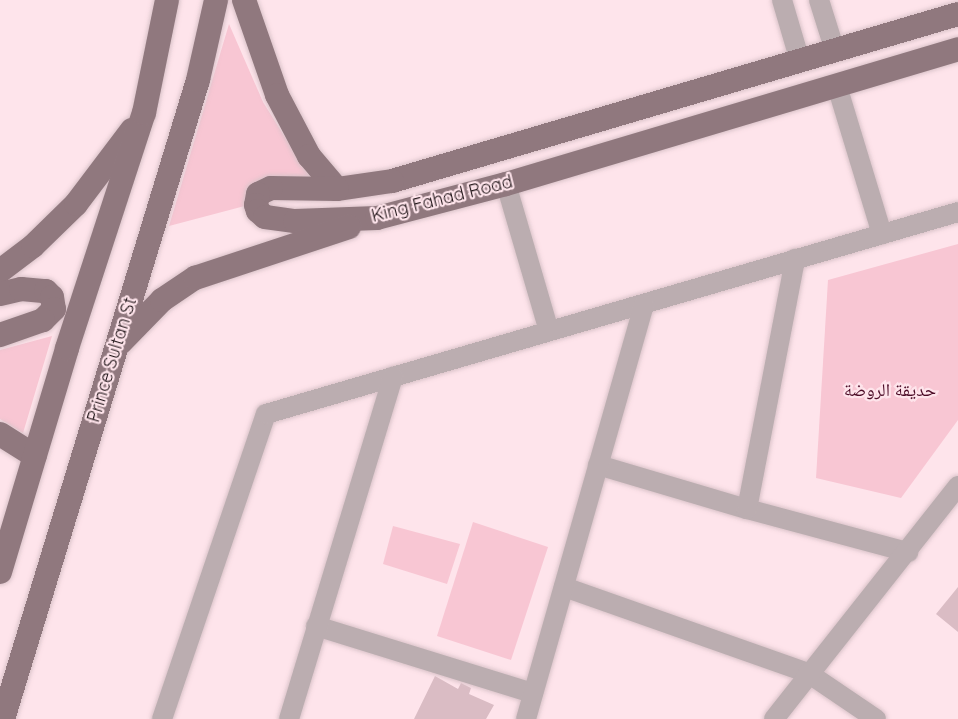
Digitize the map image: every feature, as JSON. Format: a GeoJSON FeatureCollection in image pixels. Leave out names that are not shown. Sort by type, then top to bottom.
{"type":"FeatureCollection","features":[{"type":"Feature","properties":{"kind":"main road"},"geometry":{"type":"LineString","coordinates":[[0,572],[144,113],[167,0]]}},
{"type":"Feature","properties":{"kind":"main road","name":"Prince Sultan St"},"geometry":{"type":"LineString","coordinates":[[3,719],[198,80],[216,0]]}},
{"type":"Feature","properties":{"kind":"main road"},"geometry":{"type":"LineString","coordinates":[[244,0],[277,95],[309,156],[337,189]]}},
{"type":"Feature","properties":{"kind":"main road","name":"King Fahad Road"},"geometry":{"type":"LineString","coordinates":[[958,14],[392,181],[337,189],[271,188],[258,194],[256,204],[258,212],[265,217],[295,221],[377,218],[506,184],[958,49]]}},
{"type":"Feature","properties":{"kind":"main road"},"geometry":{"type":"LineString","coordinates":[[0,271],[33,246],[76,204],[144,113]]}},
{"type":"Feature","properties":{"kind":"main road"},"geometry":{"type":"LineString","coordinates":[[116,347],[162,300],[195,278],[377,218]]}},
{"type":"Feature","properties":{"kind":"main road"},"geometry":{"type":"LineString","coordinates":[[0,294],[21,289],[46,291],[51,297],[54,309],[43,320],[0,334]]}},
{"type":"Feature","properties":{"kind":"main road"},"geometry":{"type":"LineString","coordinates":[[0,434],[35,456]]}},
{"type":"Feature","properties":{"kind":"street"},"geometry":{"type":"LineString","coordinates":[[782,0],[800,61]]}},
{"type":"Feature","properties":{"kind":"street"},"geometry":{"type":"LineString","coordinates":[[819,0],[835,51]]}},
{"type":"Feature","properties":{"kind":"street"},"geometry":{"type":"LineString","coordinates":[[837,86],[882,234]]}},
{"type":"Feature","properties":{"kind":"street"},"geometry":{"type":"LineString","coordinates":[[506,184],[549,331]]}},
{"type":"Feature","properties":{"kind":"street"},"geometry":{"type":"LineString","coordinates":[[162,719],[266,414],[958,212]]}},
{"type":"Feature","properties":{"kind":"street"},"geometry":{"type":"LineString","coordinates":[[747,509],[795,260]]}},
{"type":"Feature","properties":{"kind":"street"},"geometry":{"type":"LineString","coordinates":[[529,718],[533,693],[644,304]]}},
{"type":"Feature","properties":{"kind":"street"},"geometry":{"type":"LineString","coordinates":[[289,719],[393,376]]}},
{"type":"Feature","properties":{"kind":"street"},"geometry":{"type":"LineString","coordinates":[[598,465],[747,509],[908,552]]}},
{"type":"Feature","properties":{"kind":"street"},"geometry":{"type":"LineString","coordinates":[[774,719],[808,673],[908,552],[958,486]]}},
{"type":"Feature","properties":{"kind":"street"},"geometry":{"type":"LineString","coordinates":[[564,587],[808,673],[876,719]]}},
{"type":"Feature","properties":{"kind":"street"},"geometry":{"type":"LineString","coordinates":[[316,626],[533,693]]}},
{"type":"Feature","properties":{"kind":"green space"},"geometry":{"type":"Polygon","coordinates":[[[229,24],[263,102],[316,187],[169,226],[229,24]]]}},
{"type":"Feature","properties":{"kind":"green space","name":"حديقة الروضة"},"geometry":{"type":"Polygon","coordinates":[[[958,244],[958,420],[901,498],[816,478],[828,280],[958,244]]]}},
{"type":"Feature","properties":{"kind":"green space"},"geometry":{"type":"Polygon","coordinates":[[[52,336],[23,433],[0,419],[0,350],[52,336]]]}},
{"type":"Feature","properties":{"kind":"green space"},"geometry":{"type":"Polygon","coordinates":[[[473,522],[548,547],[511,660],[437,636],[473,522]]]}},
{"type":"Feature","properties":{"kind":"green space"},"geometry":{"type":"Polygon","coordinates":[[[393,526],[460,544],[447,584],[383,564],[393,526]]]}},
{"type":"Feature","properties":{"kind":"building"},"geometry":{"type":"Polygon","coordinates":[[[958,587],[958,632],[936,614],[958,587]]]}},
{"type":"Feature","properties":{"kind":"building"},"geometry":{"type":"Polygon","coordinates":[[[435,676],[458,689],[461,683],[471,688],[469,694],[494,705],[486,719],[414,719],[435,676]]]}}]}
